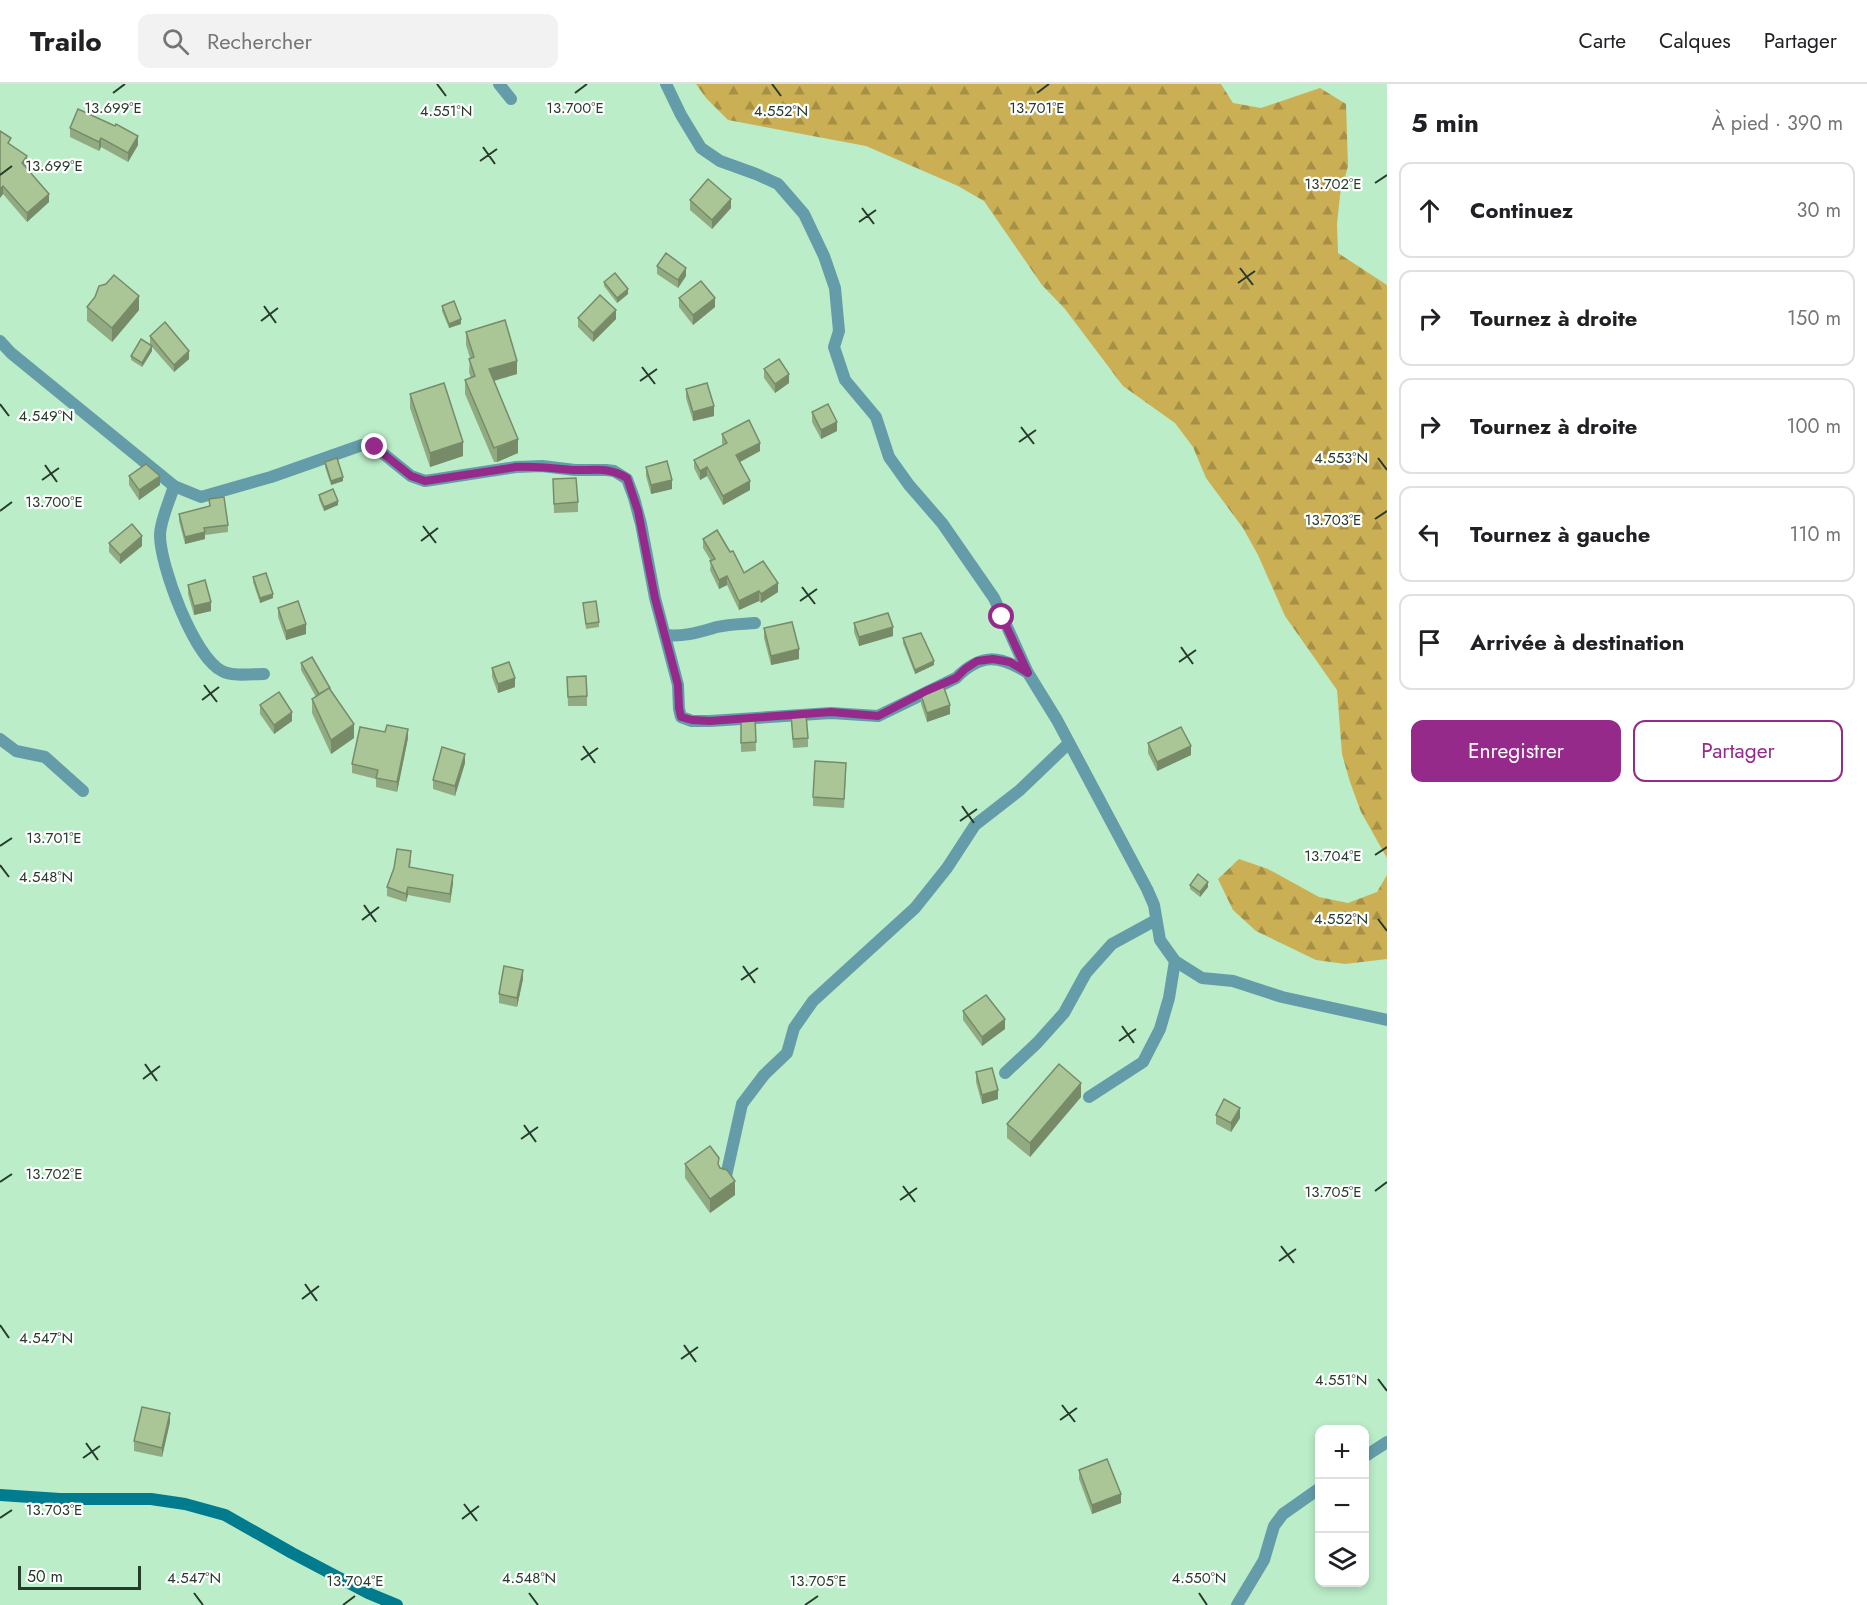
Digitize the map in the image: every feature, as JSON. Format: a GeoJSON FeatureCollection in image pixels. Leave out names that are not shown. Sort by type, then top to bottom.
{"type":"FeatureCollection","features":[{"type":"Feature","properties":{"kind":"street"},"geometry":{"type":"LineString","coordinates":[[500,84],[511,99]]}},
{"type":"Feature","properties":{"kind":"street"},"geometry":{"type":"LineString","coordinates":[[666,84],[701,148],[720,161],[778,184],[804,214],[824,256],[835,288],[839,331],[834,347],[845,380],[876,417],[889,457],[909,485],[942,523],[994,598],[1028,673],[1069,743],[1154,905],[1160,940],[1175,961],[1202,978],[1233,981],[1282,997],[1387,1020]]}},
{"type":"Feature","properties":{"kind":"street"},"geometry":{"type":"LineString","coordinates":[[0,342],[174,486],[201,497],[271,477],[362,445],[375,447],[411,476],[425,481],[516,467],[542,466],[614,471],[627,478],[634,498],[655,598],[678,685],[681,717],[710,721],[831,712],[878,716],[956,678],[977,661],[993,659],[1010,662],[1028,673]]}},
{"type":"Feature","properties":{"kind":"street"},"geometry":{"type":"LineString","coordinates":[[174,486],[160,532],[161,554],[171,587],[196,641],[213,664],[223,672],[264,674]]}},
{"type":"Feature","properties":{"kind":"street"},"geometry":{"type":"LineString","coordinates":[[665,635],[684,636],[718,627],[755,622]]}},
{"type":"Feature","properties":{"kind":"street"},"geometry":{"type":"LineString","coordinates":[[0,739],[16,751],[45,757],[83,791]]}},
{"type":"Feature","properties":{"kind":"street"},"geometry":{"type":"LineString","coordinates":[[726,1176],[742,1104],[764,1075],[787,1053],[794,1028],[813,1001],[915,908],[947,867],[975,825],[1020,790],[1069,743]]}},
{"type":"Feature","properties":{"kind":"street"},"geometry":{"type":"LineString","coordinates":[[1005,1073],[1064,1013],[1086,974],[1112,944],[1156,920]]}},
{"type":"Feature","properties":{"kind":"street"},"geometry":{"type":"LineString","coordinates":[[1089,1097],[1143,1062],[1160,1029],[1169,998],[1175,961]]}},
{"type":"Feature","properties":{"kind":"street"},"geometry":{"type":"LineString","coordinates":[[1369,1454],[1387,1442]]}},
{"type":"Feature","properties":{"kind":"street"},"geometry":{"type":"LineString","coordinates":[[1238,1605],[1264,1560],[1274,1526],[1283,1514],[1315,1492]]}},
{"type":"Feature","properties":{"kind":"street"},"geometry":{"type":"LineString","coordinates":[[0,1495],[60,1499],[151,1499],[185,1504],[225,1515],[368,1593],[397,1605]]}},
{"type":"Feature","properties":{"kind":"green space"},"geometry":{"type":"Polygon","coordinates":[[[696,84],[1221,84],[1233,103],[1261,108],[1320,88],[1346,104],[1348,166],[1340,195],[1337,224],[1338,253],[1387,285],[1387,858],[1361,812],[1350,782],[1342,754],[1337,690],[1285,616],[1258,555],[1243,528],[1206,478],[1193,447],[1175,423],[1123,386],[1065,309],[1042,285],[984,201],[958,186],[866,146],[728,120],[706,98],[696,84]]]}},
{"type":"Feature","properties":{"kind":"green space"},"geometry":{"type":"Polygon","coordinates":[[[1239,859],[1268,869],[1319,897],[1348,903],[1377,892],[1387,875],[1387,959],[1345,964],[1316,960],[1256,931],[1233,910],[1218,879],[1239,859]]]}},
{"type":"Feature","properties":{"kind":"building"},"geometry":{"type":"Polygon","coordinates":[[[78,109],[115,126],[116,124],[138,136],[128,153],[101,138],[99,142],[70,128],[78,109]]]}},
{"type":"Feature","properties":{"kind":"building"},"geometry":{"type":"Polygon","coordinates":[[[0,131],[11,138],[8,143],[27,156],[22,163],[49,194],[27,213],[3,186],[0,189],[0,131]]]}},
{"type":"Feature","properties":{"kind":"building"},"geometry":{"type":"Polygon","coordinates":[[[708,179],[731,199],[712,220],[690,200],[708,179]]]}},
{"type":"Feature","properties":{"kind":"building"},"geometry":{"type":"Polygon","coordinates":[[[666,253],[686,268],[678,280],[657,266],[666,253]]]}},
{"type":"Feature","properties":{"kind":"building"},"geometry":{"type":"Polygon","coordinates":[[[615,273],[628,289],[617,298],[604,282],[615,273]]]}},
{"type":"Feature","properties":{"kind":"building"},"geometry":{"type":"Polygon","coordinates":[[[114,275],[139,296],[112,328],[87,307],[95,297],[99,286],[106,284],[114,275]]]}},
{"type":"Feature","properties":{"kind":"building"},"geometry":{"type":"Polygon","coordinates":[[[701,281],[715,298],[693,315],[679,298],[701,281]]]}},
{"type":"Feature","properties":{"kind":"building"},"geometry":{"type":"Polygon","coordinates":[[[600,295],[616,310],[593,333],[578,318],[600,295]]]}},
{"type":"Feature","properties":{"kind":"building"},"geometry":{"type":"Polygon","coordinates":[[[454,301],[461,319],[449,324],[442,306],[454,301]]]}},
{"type":"Feature","properties":{"kind":"building"},"geometry":{"type":"Polygon","coordinates":[[[505,320],[517,361],[489,369],[518,439],[494,448],[465,380],[475,376],[469,359],[474,357],[466,332],[505,320]]]}},
{"type":"Feature","properties":{"kind":"building"},"geometry":{"type":"Polygon","coordinates":[[[165,322],[189,351],[174,365],[150,336],[165,322]]]}},
{"type":"Feature","properties":{"kind":"building"},"geometry":{"type":"Polygon","coordinates":[[[141,339],[152,346],[142,363],[131,356],[141,339]]]}},
{"type":"Feature","properties":{"kind":"building"},"geometry":{"type":"Polygon","coordinates":[[[779,359],[789,374],[775,384],[764,369],[779,359]]]}},
{"type":"Feature","properties":{"kind":"building"},"geometry":{"type":"Polygon","coordinates":[[[444,383],[463,442],[430,453],[410,394],[444,383]]]}},
{"type":"Feature","properties":{"kind":"building"},"geometry":{"type":"Polygon","coordinates":[[[707,383],[714,406],[693,412],[686,389],[707,383]]]}},
{"type":"Feature","properties":{"kind":"building"},"geometry":{"type":"Polygon","coordinates":[[[828,404],[837,422],[821,430],[812,412],[828,404]]]}},
{"type":"Feature","properties":{"kind":"building"},"geometry":{"type":"Polygon","coordinates":[[[749,420],[760,443],[736,455],[750,481],[723,496],[707,467],[700,471],[694,460],[727,443],[722,434],[749,420]]]}},
{"type":"Feature","properties":{"kind":"building"},"geometry":{"type":"Polygon","coordinates":[[[337,458],[343,477],[331,481],[325,462],[337,458]]]}},
{"type":"Feature","properties":{"kind":"building"},"geometry":{"type":"Polygon","coordinates":[[[667,461],[672,480],[651,485],[646,467],[667,461]]]}},
{"type":"Feature","properties":{"kind":"building"},"geometry":{"type":"Polygon","coordinates":[[[146,464],[160,476],[139,490],[129,476],[146,464]]]}},
{"type":"Feature","properties":{"kind":"building"},"geometry":{"type":"Polygon","coordinates":[[[576,478],[578,502],[554,504],[553,479],[576,478]]]}},
{"type":"Feature","properties":{"kind":"building"},"geometry":{"type":"Polygon","coordinates":[[[333,489],[338,501],[324,507],[319,495],[333,489]]]}},
{"type":"Feature","properties":{"kind":"building"},"geometry":{"type":"Polygon","coordinates":[[[224,497],[228,525],[204,528],[205,532],[185,537],[179,514],[210,506],[209,499],[224,497]]]}},
{"type":"Feature","properties":{"kind":"building"},"geometry":{"type":"Polygon","coordinates":[[[132,524],[142,536],[120,555],[109,543],[132,524]]]}},
{"type":"Feature","properties":{"kind":"building"},"geometry":{"type":"Polygon","coordinates":[[[717,530],[730,552],[733,551],[744,573],[763,561],[778,583],[761,594],[759,591],[739,601],[727,576],[719,580],[710,561],[715,559],[703,539],[717,530]]]}},
{"type":"Feature","properties":{"kind":"building"},"geometry":{"type":"Polygon","coordinates":[[[266,573],[273,594],[260,598],[253,577],[266,573]]]}},
{"type":"Feature","properties":{"kind":"building"},"geometry":{"type":"Polygon","coordinates":[[[205,580],[211,602],[194,606],[188,585],[205,580]]]}},
{"type":"Feature","properties":{"kind":"building"},"geometry":{"type":"Polygon","coordinates":[[[298,601],[306,624],[286,631],[278,608],[298,601]]]}},
{"type":"Feature","properties":{"kind":"building"},"geometry":{"type":"Polygon","coordinates":[[[596,601],[599,622],[586,624],[583,603],[596,601]]]}},
{"type":"Feature","properties":{"kind":"building"},"geometry":{"type":"Polygon","coordinates":[[[888,613],[893,627],[859,637],[854,623],[888,613]]]}},
{"type":"Feature","properties":{"kind":"building"},"geometry":{"type":"Polygon","coordinates":[[[792,622],[799,649],[771,656],[764,628],[792,622]]]}},
{"type":"Feature","properties":{"kind":"building"},"geometry":{"type":"Polygon","coordinates":[[[921,633],[934,661],[915,670],[903,638],[921,633]]]}},
{"type":"Feature","properties":{"kind":"building"},"geometry":{"type":"Polygon","coordinates":[[[312,657],[330,688],[319,694],[301,663],[312,657]]]}},
{"type":"Feature","properties":{"kind":"building"},"geometry":{"type":"Polygon","coordinates":[[[509,662],[515,678],[498,684],[492,668],[509,662]]]}},
{"type":"Feature","properties":{"kind":"building"},"geometry":{"type":"Polygon","coordinates":[[[586,676],[587,696],[568,697],[567,677],[586,676]]]}},
{"type":"Feature","properties":{"kind":"building"},"geometry":{"type":"Polygon","coordinates":[[[943,685],[950,705],[927,713],[921,695],[943,685]]]}},
{"type":"Feature","properties":{"kind":"building"},"geometry":{"type":"Polygon","coordinates":[[[329,688],[354,724],[331,740],[312,699],[329,688]]]}},
{"type":"Feature","properties":{"kind":"building"},"geometry":{"type":"Polygon","coordinates":[[[279,692],[292,712],[274,725],[260,705],[279,692]]]}},
{"type":"Feature","properties":{"kind":"building"},"geometry":{"type":"Polygon","coordinates":[[[806,714],[808,738],[793,739],[791,715],[806,714]]]}},
{"type":"Feature","properties":{"kind":"building"},"geometry":{"type":"Polygon","coordinates":[[[755,717],[756,742],[741,743],[741,718],[755,717]]]}},
{"type":"Feature","properties":{"kind":"building"},"geometry":{"type":"Polygon","coordinates":[[[387,725],[408,729],[397,782],[376,778],[378,770],[352,764],[360,727],[385,732],[387,725]]]}},
{"type":"Feature","properties":{"kind":"building"},"geometry":{"type":"Polygon","coordinates":[[[1181,727],[1191,746],[1157,762],[1148,743],[1181,727]]]}},
{"type":"Feature","properties":{"kind":"building"},"geometry":{"type":"Polygon","coordinates":[[[442,747],[465,754],[455,786],[433,780],[442,747]]]}},
{"type":"Feature","properties":{"kind":"building"},"geometry":{"type":"Polygon","coordinates":[[[815,761],[846,763],[844,799],[813,797],[815,761]]]}},
{"type":"Feature","properties":{"kind":"building"},"geometry":{"type":"Polygon","coordinates":[[[397,849],[411,851],[409,867],[453,875],[450,894],[408,887],[406,894],[387,887],[394,868],[397,849]]]}},
{"type":"Feature","properties":{"kind":"building"},"geometry":{"type":"Polygon","coordinates":[[[1198,874],[1208,882],[1200,892],[1190,885],[1198,874]]]}},
{"type":"Feature","properties":{"kind":"building"},"geometry":{"type":"Polygon","coordinates":[[[504,966],[523,970],[517,998],[499,994],[504,966]]]}},
{"type":"Feature","properties":{"kind":"building"},"geometry":{"type":"Polygon","coordinates":[[[986,995],[1005,1019],[982,1037],[963,1011],[986,995]]]}},
{"type":"Feature","properties":{"kind":"building"},"geometry":{"type":"Polygon","coordinates":[[[1059,1064],[1081,1083],[1030,1143],[1007,1124],[1059,1064]]]}},
{"type":"Feature","properties":{"kind":"building"},"geometry":{"type":"Polygon","coordinates":[[[992,1068],[998,1090],[982,1095],[976,1072],[992,1068]]]}},
{"type":"Feature","properties":{"kind":"building"},"geometry":{"type":"Polygon","coordinates":[[[1224,1099],[1240,1108],[1231,1123],[1216,1115],[1224,1099]]]}},
{"type":"Feature","properties":{"kind":"building"},"geometry":{"type":"Polygon","coordinates":[[[710,1146],[719,1158],[720,1168],[727,1170],[735,1181],[710,1199],[685,1164],[710,1146]]]}},
{"type":"Feature","properties":{"kind":"building"},"geometry":{"type":"Polygon","coordinates":[[[142,1407],[170,1413],[162,1448],[134,1441],[142,1407]]]}},
{"type":"Feature","properties":{"kind":"building"},"geometry":{"type":"Polygon","coordinates":[[[1107,1459],[1121,1494],[1092,1505],[1079,1470],[1107,1459]]]}},
{"type":"Feature","properties":{"kind":"route"},"geometry":{"type":"LineString","coordinates":[[375,447],[401,470],[425,481],[529,466],[606,470],[614,471],[627,478],[638,511],[655,598],[678,685],[681,717],[692,720],[710,721],[831,712],[878,716],[956,678],[977,661],[993,659],[1010,662],[1028,673],[1002,617]]}}]}
